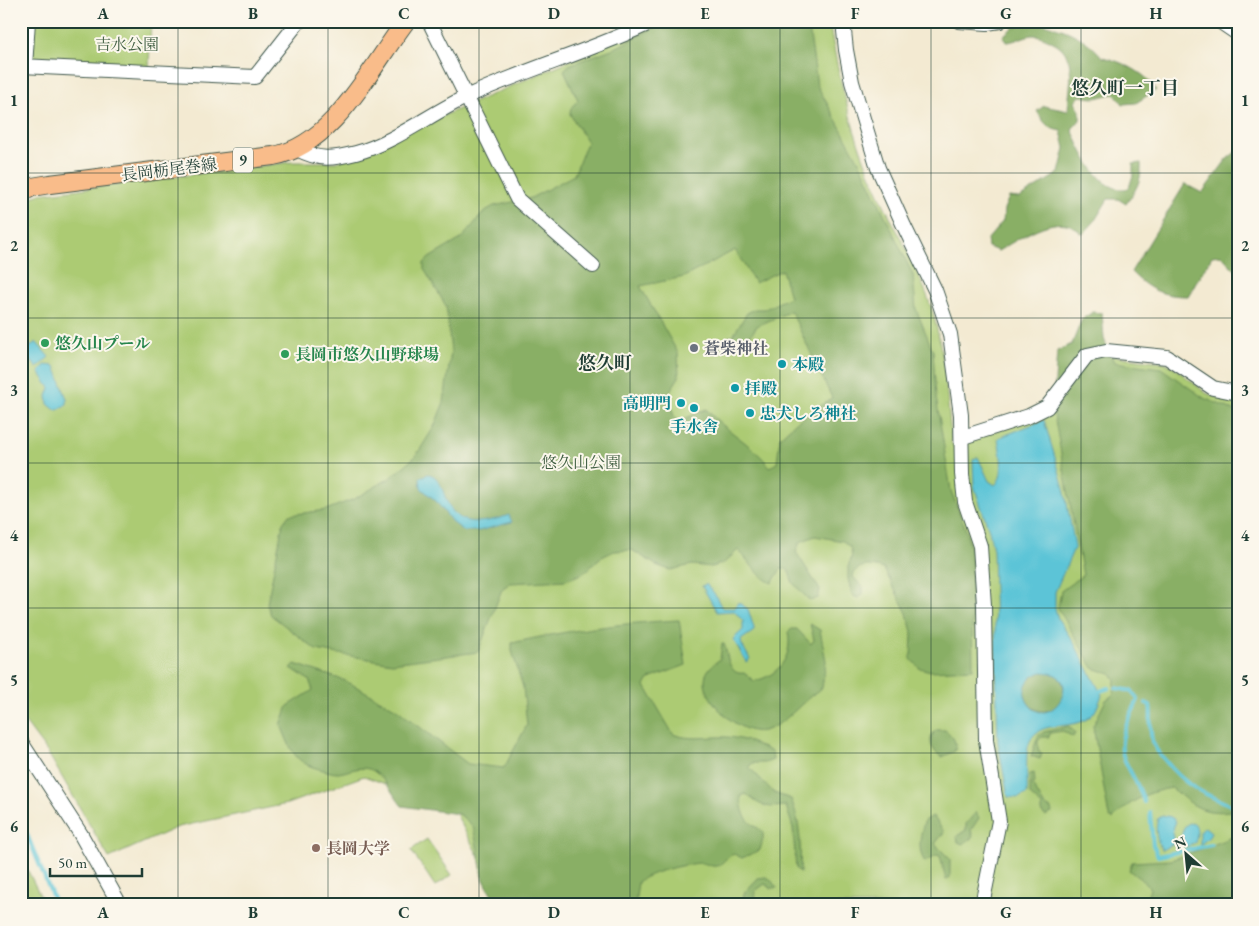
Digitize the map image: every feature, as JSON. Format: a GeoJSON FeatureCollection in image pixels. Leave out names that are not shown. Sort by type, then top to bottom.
{"type":"FeatureCollection","features":[{"type":"Feature","properties":{"kind":"main road","name":"長岡栃尾巻線"},"geometry":{"type":"LineString","coordinates":[[21,193],[32,187],[50,184],[273,156],[297,149],[311,141],[333,121],[406,21]]}},
{"type":"Feature","properties":{"kind":"street"},"geometry":{"type":"LineString","coordinates":[[28,21],[23,66],[255,77],[299,21]]}},
{"type":"Feature","properties":{"kind":"street"},"geometry":{"type":"LineString","coordinates":[[429,21],[518,199],[593,266]]}},
{"type":"Feature","properties":{"kind":"street"},"geometry":{"type":"LineString","coordinates":[[297,149],[314,158],[334,157],[358,152],[466,97],[526,71],[616,39],[654,21]]}},
{"type":"Feature","properties":{"kind":"street"},"geometry":{"type":"LineString","coordinates":[[846,21],[844,31],[852,82],[878,168],[944,311],[950,334],[963,437],[962,474],[965,502],[980,546],[984,605],[986,740],[999,821],[982,905]]}},
{"type":"Feature","properties":{"kind":"street"},"geometry":{"type":"LineString","coordinates":[[959,21],[987,24],[1000,21]]}},
{"type":"Feature","properties":{"kind":"street"},"geometry":{"type":"LineString","coordinates":[[1219,21],[1238,34]]}},
{"type":"Feature","properties":{"kind":"street"},"geometry":{"type":"LineString","coordinates":[[963,437],[1029,416],[1048,407],[1087,355],[1094,352],[1106,351],[1166,357],[1213,388],[1233,392]]}},
{"type":"Feature","properties":{"kind":"street"},"geometry":{"type":"LineString","coordinates":[[21,742],[80,833],[120,905]]}},
{"type":"Feature","properties":{"kind":"green space","name":"吉水公園"},"geometry":{"type":"Polygon","coordinates":[[[34,21],[151,21],[149,67],[32,61],[34,21]]]}},
{"type":"Feature","properties":{"kind":"green space","name":"悠久山公園"},"geometry":{"type":"Polygon","coordinates":[[[660,21],[829,21],[842,87],[861,151],[878,192],[921,279],[932,310],[943,359],[952,445],[1035,417],[1104,355],[1164,362],[1174,367],[1206,393],[1238,406],[1238,905],[504,905],[454,810],[364,776],[287,804],[178,827],[109,858],[48,753],[21,717],[21,201],[40,194],[292,162],[337,162],[660,21]]]}},
{"type":"Feature","properties":{"kind":"green space","name":"蒼柴神社"},"geometry":{"type":"Polygon","coordinates":[[[667,21],[808,21],[817,85],[862,167],[913,275],[916,309],[933,351],[936,397],[951,491],[966,530],[971,553],[973,669],[931,671],[919,668],[911,659],[912,632],[907,613],[884,569],[865,566],[854,572],[853,577],[863,587],[863,594],[858,598],[852,595],[848,579],[848,567],[852,555],[850,547],[843,541],[815,536],[800,542],[796,552],[820,590],[818,598],[810,601],[793,583],[788,569],[781,569],[772,583],[759,573],[738,550],[724,563],[711,567],[692,565],[670,570],[656,565],[632,550],[614,551],[600,558],[584,573],[566,580],[510,583],[502,589],[478,652],[392,663],[316,650],[271,615],[267,604],[283,523],[289,515],[326,510],[354,499],[390,478],[416,456],[434,427],[444,402],[451,352],[446,306],[424,269],[424,263],[461,239],[485,211],[494,206],[531,198],[574,175],[587,142],[570,114],[571,108],[578,100],[564,70],[569,65],[617,47],[667,21]],[[735,250],[684,277],[640,286],[678,353],[679,377],[668,394],[674,417],[680,421],[706,409],[756,451],[770,467],[777,463],[780,437],[796,422],[832,398],[791,311],[757,326],[747,341],[740,345],[717,347],[717,342],[733,335],[747,313],[755,309],[765,309],[790,297],[782,270],[755,283],[735,250]]]}},
{"type":"Feature","properties":{"kind":"green space"},"geometry":{"type":"Polygon","coordinates":[[[1025,23],[1046,25],[1077,36],[1087,42],[1102,57],[1117,61],[1140,73],[1156,90],[1136,103],[1123,104],[1118,97],[1111,94],[1095,98],[1080,96],[1075,102],[1080,111],[1080,120],[1072,129],[1086,159],[1101,179],[1110,186],[1119,189],[1129,188],[1133,175],[1133,164],[1141,163],[1138,185],[1126,204],[1118,199],[1108,199],[1094,222],[1083,234],[1070,225],[1052,224],[1032,231],[998,251],[988,247],[987,240],[1003,221],[1004,209],[1009,197],[1019,198],[1059,173],[1065,148],[1061,131],[1047,125],[1037,111],[1044,106],[1068,111],[1069,62],[1066,53],[1060,46],[1040,36],[1032,35],[1006,42],[1003,36],[1012,28],[1025,23]]]}},
{"type":"Feature","properties":{"kind":"green space"},"geometry":{"type":"Polygon","coordinates":[[[1238,150],[1238,267],[1235,270],[1221,255],[1212,256],[1188,296],[1171,295],[1150,288],[1131,272],[1185,184],[1202,193],[1227,159],[1238,150]]]}},
{"type":"Feature","properties":{"kind":"green space"},"geometry":{"type":"Polygon","coordinates":[[[1093,312],[1102,313],[1104,339],[1114,362],[1161,368],[1204,398],[1238,412],[1238,810],[1217,812],[1202,809],[1195,806],[1172,788],[1147,794],[1126,807],[1113,819],[1109,817],[1093,726],[1106,700],[1114,694],[1115,679],[1111,674],[1093,668],[1058,608],[1061,591],[1083,575],[1053,409],[1057,351],[1072,344],[1082,319],[1093,312]]]}},
{"type":"Feature","properties":{"kind":"green space"},"geometry":{"type":"Polygon","coordinates":[[[679,620],[686,665],[649,679],[645,686],[673,734],[693,738],[720,737],[739,739],[751,742],[772,752],[773,760],[765,763],[752,763],[749,767],[774,793],[791,799],[799,826],[800,873],[796,869],[793,828],[786,806],[764,806],[746,794],[741,796],[744,813],[749,821],[763,831],[760,850],[742,858],[734,854],[716,866],[703,863],[694,864],[668,869],[643,878],[638,882],[635,905],[497,905],[483,878],[473,826],[459,814],[402,806],[378,774],[369,769],[336,773],[305,764],[299,760],[291,749],[281,725],[288,706],[313,690],[309,680],[291,668],[295,664],[346,681],[395,708],[468,764],[504,768],[527,725],[523,687],[512,651],[512,643],[595,628],[679,620]]]}},
{"type":"Feature","properties":{"kind":"green space"},"geometry":{"type":"Polygon","coordinates":[[[810,624],[820,630],[826,661],[822,688],[779,724],[763,731],[745,728],[725,716],[706,689],[705,680],[712,665],[720,659],[722,644],[724,644],[732,668],[739,673],[744,673],[754,681],[771,675],[782,664],[788,649],[788,632],[792,629],[797,629],[811,644],[814,640],[810,624]]]}},
{"type":"Feature","properties":{"kind":"green space"},"geometry":{"type":"Polygon","coordinates":[[[1044,671],[1058,677],[1064,691],[1058,705],[1044,711],[1030,705],[1024,691],[1030,677],[1044,671]]]}},
{"type":"Feature","properties":{"kind":"green space"},"geometry":{"type":"Polygon","coordinates":[[[1069,726],[1075,733],[1073,737],[1063,731],[1050,733],[1049,737],[1042,737],[1038,741],[1038,749],[1042,754],[1040,759],[1031,756],[1038,736],[1044,732],[1069,726]]]}},
{"type":"Feature","properties":{"kind":"green space"},"geometry":{"type":"Polygon","coordinates":[[[936,730],[945,730],[952,736],[955,741],[955,751],[942,757],[935,752],[931,745],[931,738],[936,730]]]}},
{"type":"Feature","properties":{"kind":"green space"},"geometry":{"type":"Polygon","coordinates":[[[1034,773],[1035,782],[1033,786],[1044,805],[1051,809],[1052,813],[1045,816],[1042,813],[1042,806],[1030,795],[1030,774],[1034,773]]]}},
{"type":"Feature","properties":{"kind":"green space"},"geometry":{"type":"Polygon","coordinates":[[[976,812],[979,818],[971,830],[973,837],[963,844],[958,842],[957,836],[966,830],[966,824],[976,812]]]}},
{"type":"Feature","properties":{"kind":"green space"},"geometry":{"type":"Polygon","coordinates":[[[933,816],[944,832],[935,844],[950,859],[950,878],[946,880],[940,856],[937,855],[925,862],[922,858],[920,842],[923,825],[925,820],[933,816]]]}},
{"type":"Feature","properties":{"kind":"green space"},"geometry":{"type":"Polygon","coordinates":[[[1238,835],[1238,905],[1134,905],[1146,899],[1150,889],[1129,870],[1132,862],[1171,860],[1238,835]]]}},
{"type":"Feature","properties":{"kind":"green space"},"geometry":{"type":"Polygon","coordinates":[[[427,839],[452,875],[435,886],[411,850],[427,839]]]}},
{"type":"Feature","properties":{"kind":"green space"},"geometry":{"type":"Polygon","coordinates":[[[21,857],[45,905],[21,905],[21,857]]]}},
{"type":"Feature","properties":{"kind":"green space"},"geometry":{"type":"Polygon","coordinates":[[[766,877],[777,888],[771,888],[765,884],[755,891],[755,898],[746,903],[743,900],[744,893],[758,878],[766,877]]]}},
{"type":"Feature","properties":{"kind":"water"},"geometry":{"type":"Polygon","coordinates":[[[36,342],[49,357],[37,368],[24,352],[36,342]]]}},
{"type":"Feature","properties":{"kind":"water"},"geometry":{"type":"Polygon","coordinates":[[[45,365],[55,366],[67,399],[67,404],[58,410],[48,404],[47,396],[50,388],[39,372],[45,365]]]}},
{"type":"Feature","properties":{"kind":"water"},"geometry":{"type":"Polygon","coordinates":[[[1044,420],[1064,488],[1075,546],[1055,592],[1055,608],[1058,619],[1074,643],[1102,695],[1095,712],[1083,721],[1046,728],[1038,731],[1032,737],[1027,752],[1027,794],[1018,798],[1008,797],[998,743],[993,550],[989,530],[974,486],[973,460],[978,457],[989,481],[995,485],[998,481],[1001,463],[998,438],[1044,420]],[[1042,672],[1027,682],[1025,696],[1035,710],[1045,712],[1053,708],[1060,701],[1064,692],[1063,682],[1056,675],[1042,672]]]}},
{"type":"Feature","properties":{"kind":"water"},"geometry":{"type":"Polygon","coordinates":[[[428,474],[436,478],[449,506],[456,515],[468,521],[484,521],[509,515],[512,522],[479,531],[464,531],[452,522],[436,501],[421,488],[420,478],[428,474]]]}},
{"type":"Feature","properties":{"kind":"water"},"geometry":{"type":"Polygon","coordinates":[[[706,584],[714,593],[722,608],[735,608],[738,602],[748,609],[754,631],[741,640],[750,659],[746,662],[733,639],[743,630],[743,621],[734,611],[717,612],[702,586],[706,584]]]}},
{"type":"Feature","properties":{"kind":"water"},"geometry":{"type":"Polygon","coordinates":[[[1162,815],[1171,817],[1176,821],[1172,832],[1174,843],[1162,850],[1158,842],[1156,830],[1158,818],[1162,815]]]}},
{"type":"Feature","properties":{"kind":"water"},"geometry":{"type":"Polygon","coordinates":[[[1189,823],[1195,824],[1197,836],[1195,843],[1185,847],[1182,834],[1184,828],[1189,823]]]}},
{"type":"Feature","properties":{"kind":"water"},"geometry":{"type":"Polygon","coordinates":[[[1205,827],[1211,832],[1209,837],[1200,845],[1200,831],[1205,827]]]}},
{"type":"Feature","properties":{"kind":"waterway"},"geometry":{"type":"LineString","coordinates":[[1100,691],[1109,688]]}},
{"type":"Feature","properties":{"kind":"waterway"},"geometry":{"type":"LineString","coordinates":[[1116,688],[1132,691],[1138,700],[1125,729],[1122,752],[1144,802]]}},
{"type":"Feature","properties":{"kind":"waterway"},"geometry":{"type":"LineString","coordinates":[[1146,703],[1150,705],[1153,743],[1172,769],[1197,789],[1238,808]]}},
{"type":"Feature","properties":{"kind":"waterway"},"geometry":{"type":"LineString","coordinates":[[1150,812],[1153,845],[1158,856],[1211,845]]}},
{"type":"Feature","properties":{"kind":"waterway"},"geometry":{"type":"LineString","coordinates":[[21,820],[56,905]]}},
{"type":"Feature","properties":{"kind":"place","name":"悠久山プール"},"geometry":{"type":"Point","coordinates":[45,343]}},
{"type":"Feature","properties":{"kind":"place","name":"蒼柴神社"},"geometry":{"type":"Point","coordinates":[694,348]}},
{"type":"Feature","properties":{"kind":"place","name":"長岡市悠久山野球場"},"geometry":{"type":"Point","coordinates":[285,354]}},
{"type":"Feature","properties":{"kind":"place","name":"本殿"},"geometry":{"type":"Point","coordinates":[782,364]}},
{"type":"Feature","properties":{"kind":"place","name":"拝殿"},"geometry":{"type":"Point","coordinates":[735,388]}},
{"type":"Feature","properties":{"kind":"place","name":"高明門"},"geometry":{"type":"Point","coordinates":[681,403]}},
{"type":"Feature","properties":{"kind":"place","name":"手水舎"},"geometry":{"type":"Point","coordinates":[694,408]}},
{"type":"Feature","properties":{"kind":"place","name":"忠犬しろ神社"},"geometry":{"type":"Point","coordinates":[750,413]}},
{"type":"Feature","properties":{"kind":"place","name":"長岡大学"},"geometry":{"type":"Point","coordinates":[316,848]}},
{"type":"Feature","properties":{"kind":"district","name":"悠久町一丁目"},"geometry":{"type":"Point","coordinates":[1125,88]}},
{"type":"Feature","properties":{"kind":"district","name":"悠久町"},"geometry":{"type":"Point","coordinates":[605,363]}}]}
